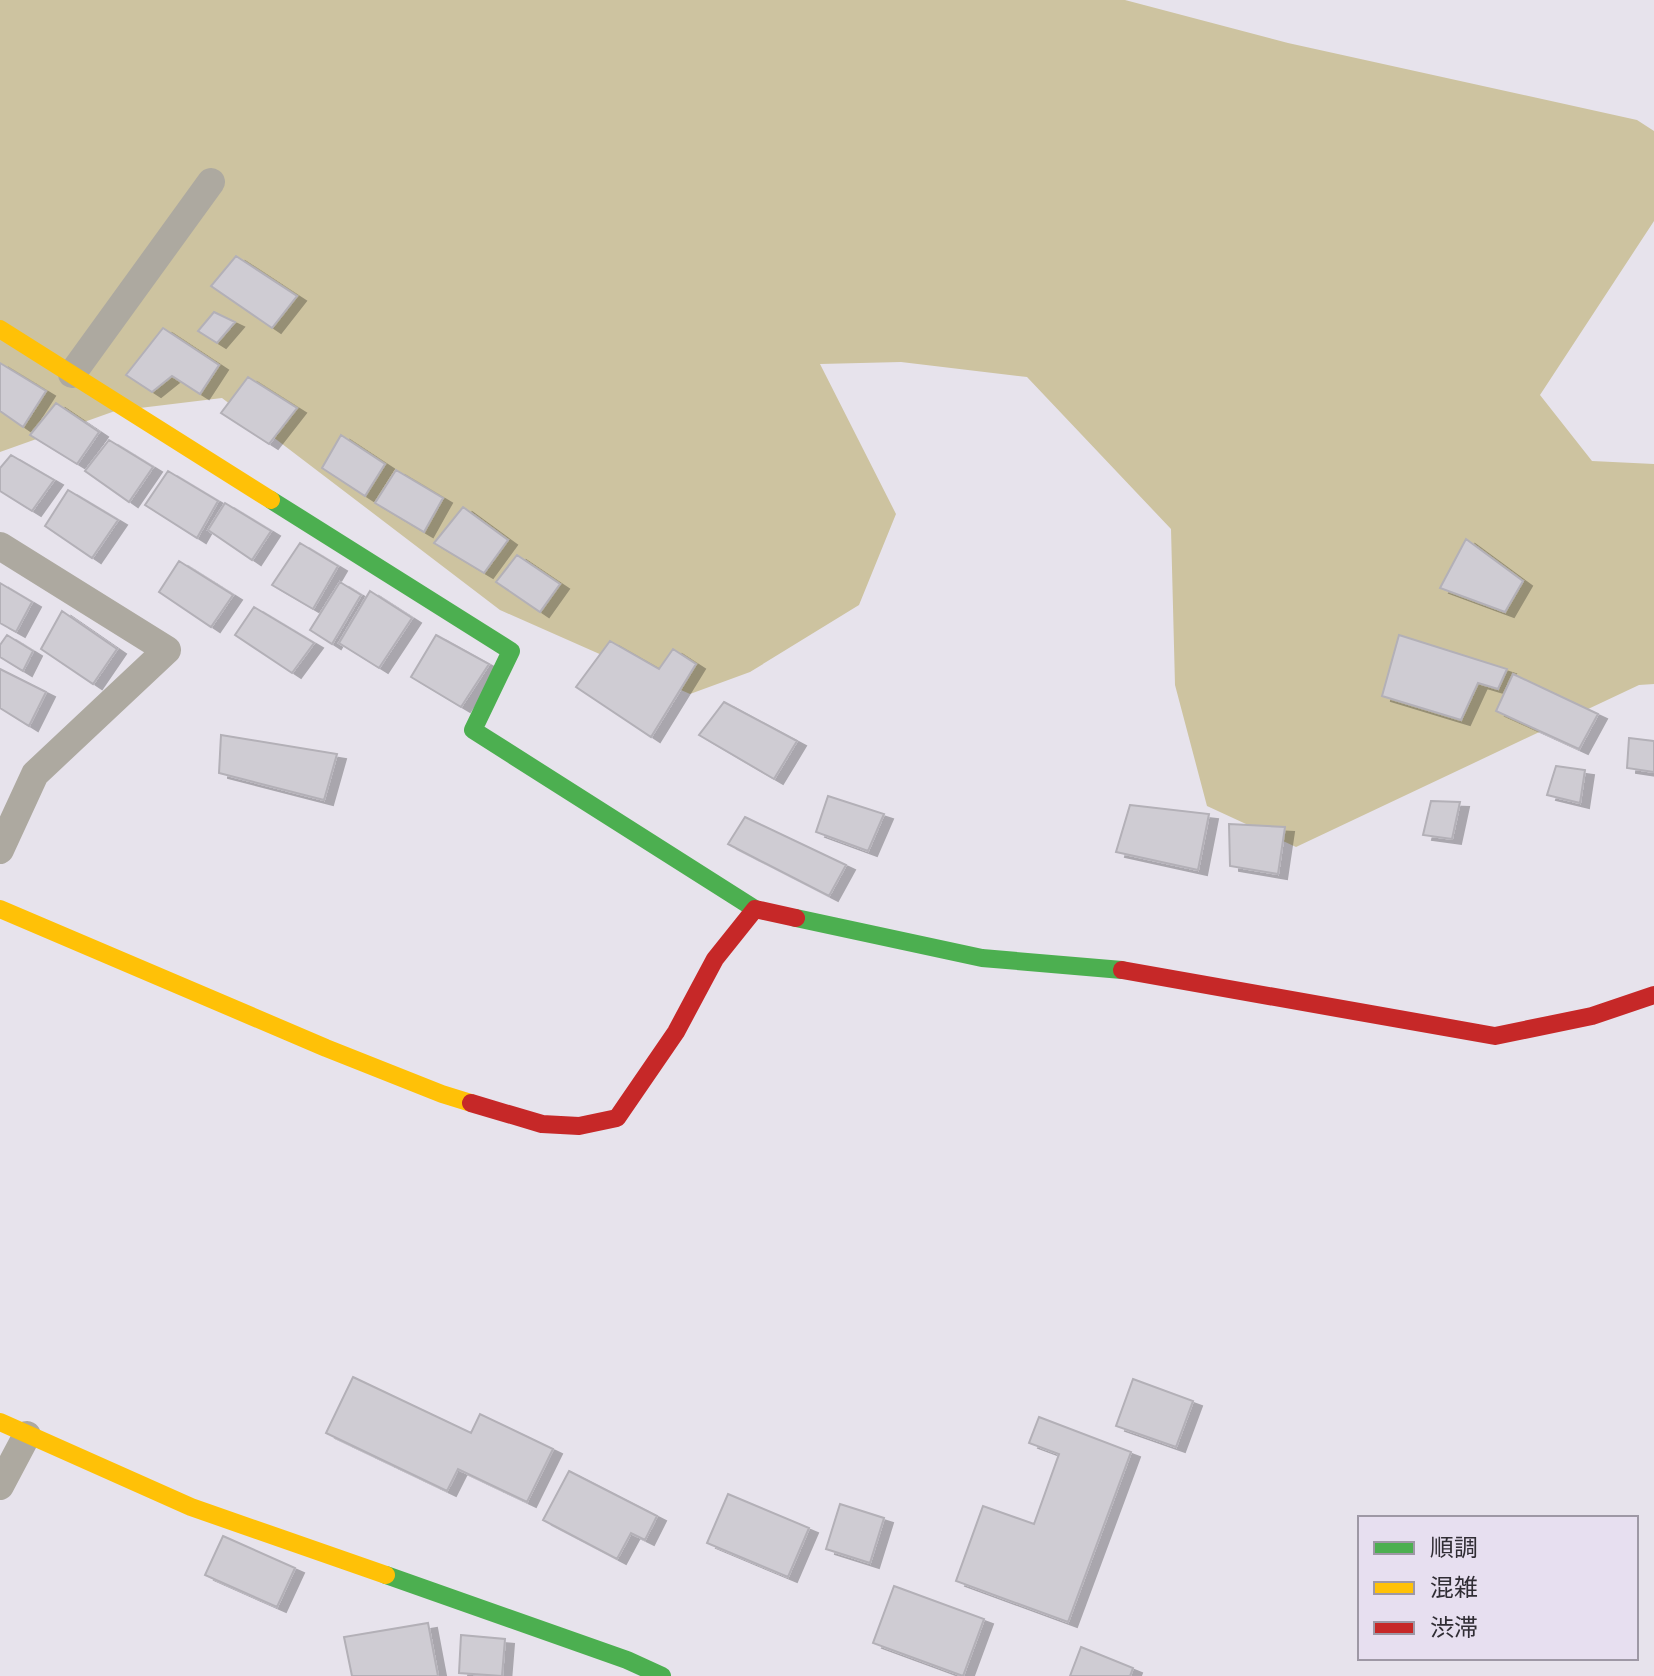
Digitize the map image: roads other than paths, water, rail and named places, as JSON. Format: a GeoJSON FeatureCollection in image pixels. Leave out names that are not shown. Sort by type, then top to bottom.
{"type":"FeatureCollection","features":[{"type":"Feature","properties":{"kind":"street"},"geometry":{"type":"LineString","coordinates":[[72,374],[211,182]]}},
{"type":"Feature","properties":{"kind":"street"},"geometry":{"type":"LineString","coordinates":[[0,329],[511,651],[473,730],[755,909],[982,958],[1128,971],[1495,1036],[1592,1016],[1654,995]]}},
{"type":"Feature","properties":{"kind":"street"},"geometry":{"type":"LineString","coordinates":[[0,546],[167,650],[35,774],[0,850]]}},
{"type":"Feature","properties":{"kind":"street"},"geometry":{"type":"LineString","coordinates":[[0,909],[442,1094],[542,1124],[579,1126],[617,1118],[676,1032],[715,959],[755,909]]}},
{"type":"Feature","properties":{"kind":"street"},"geometry":{"type":"LineString","coordinates":[[0,1422],[191,1507],[627,1660],[662,1676]]}},
{"type":"Feature","properties":{"kind":"street"},"geometry":{"type":"LineString","coordinates":[[0,1486],[27,1435]]}}]}
